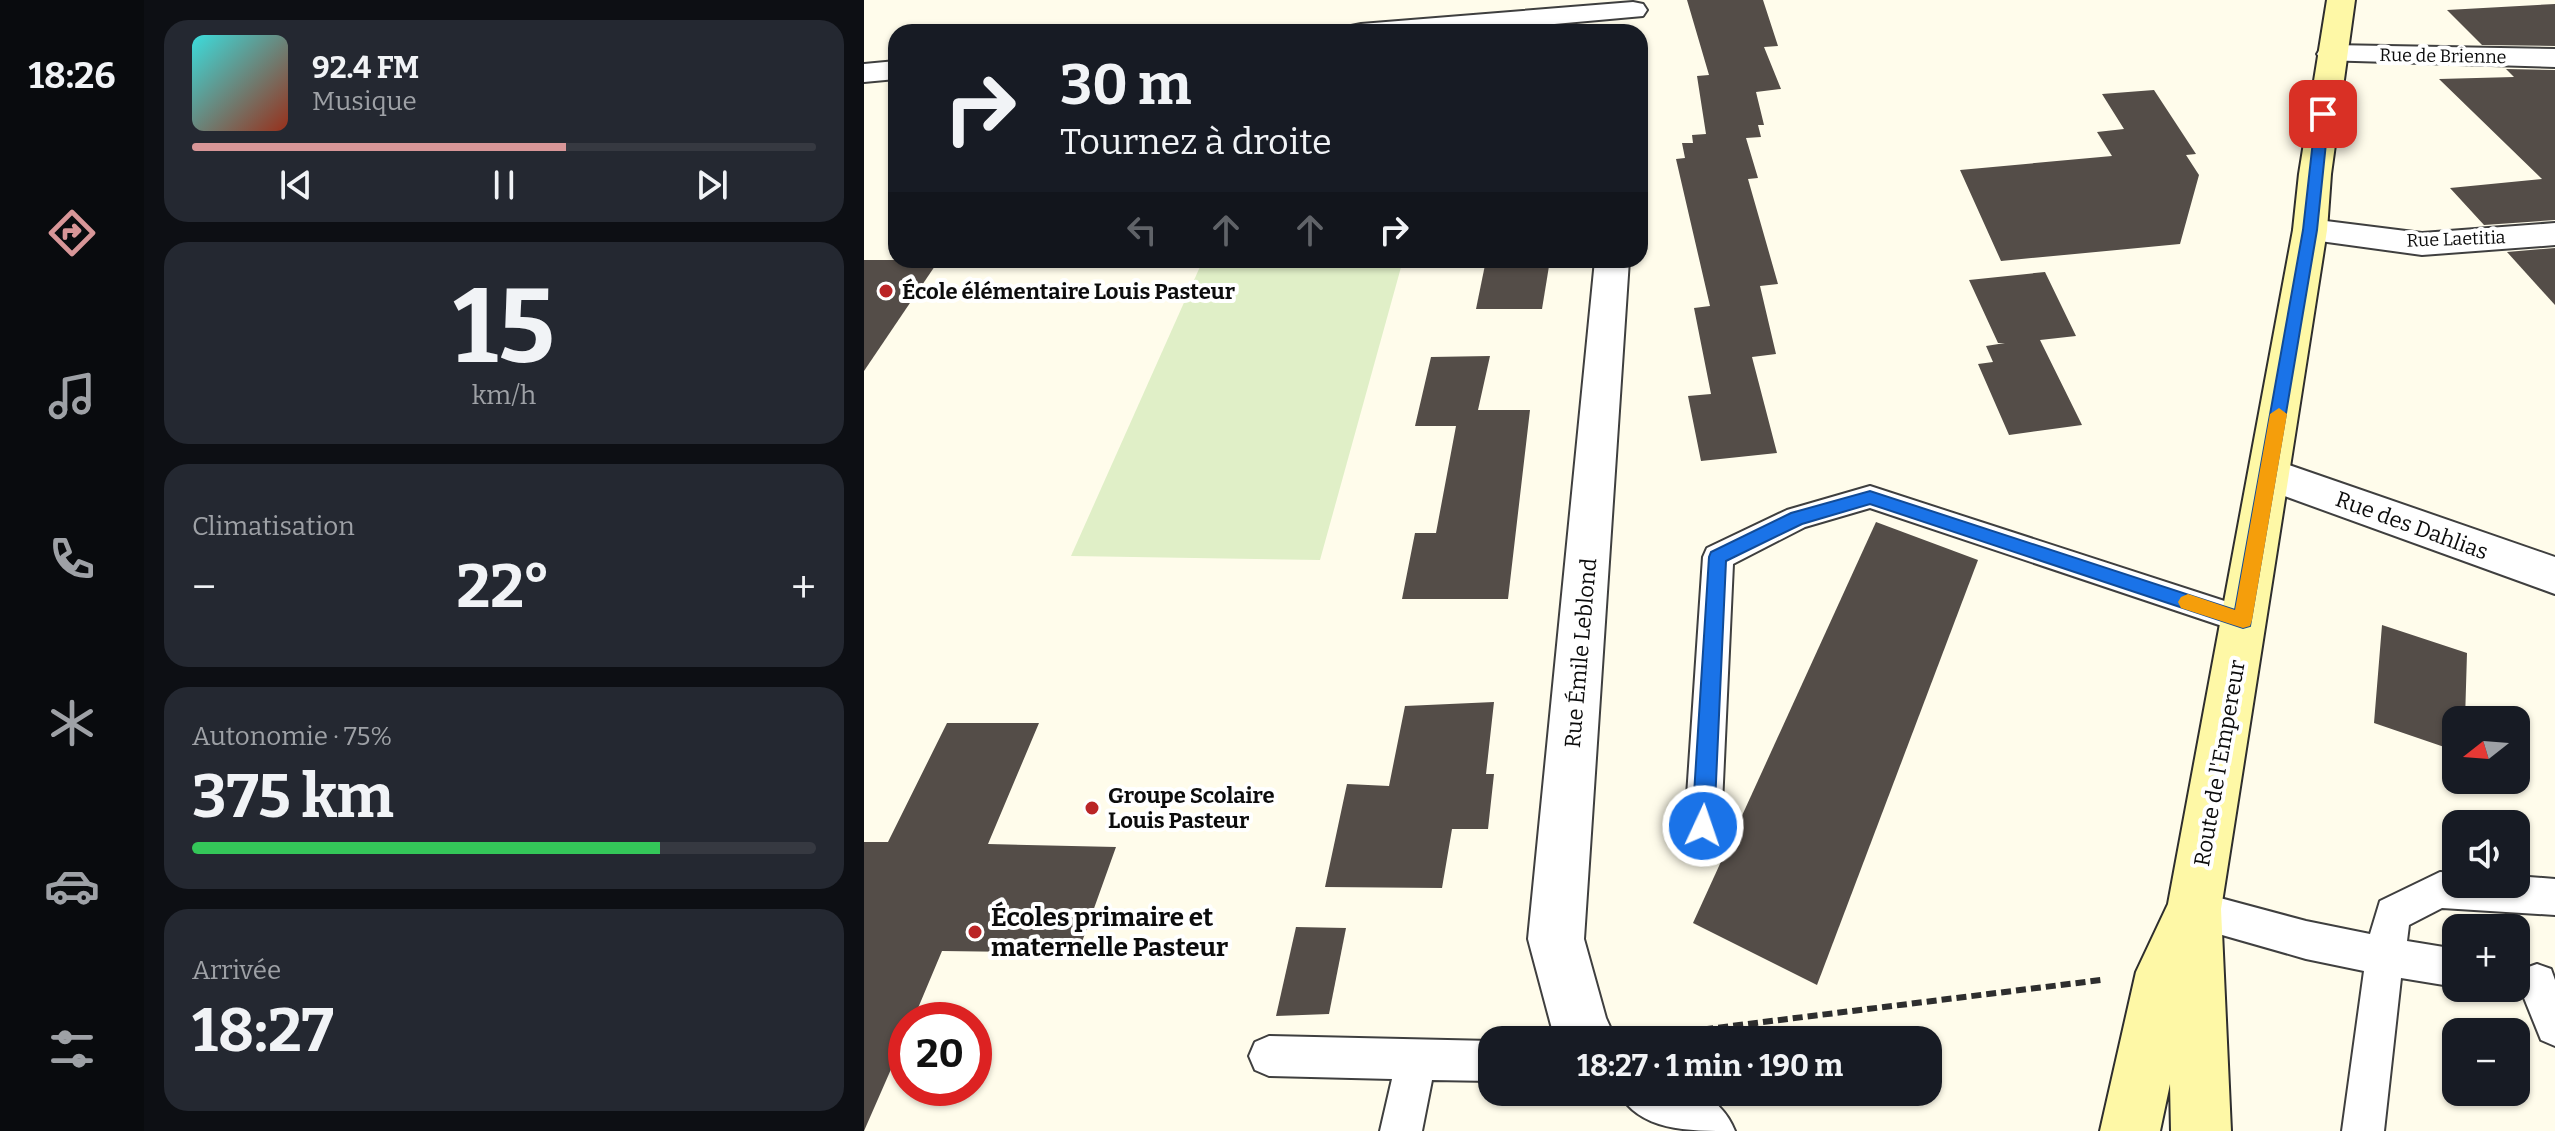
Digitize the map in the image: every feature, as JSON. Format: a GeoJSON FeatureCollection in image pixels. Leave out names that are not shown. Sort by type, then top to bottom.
{"type":"FeatureCollection","features":[{"type":"Feature","properties":{"kind":"main road","name":"Route de l'Empereur"},"geometry":{"type":"LineString","coordinates":[[2201,1131],[2194,909],[2310,230],[2331,54],[2341,0]]}},
{"type":"Feature","properties":{"kind":"main road","name":"Route de l'Empereur"},"geometry":{"type":"LineString","coordinates":[[2130,1131],[2164,972],[2194,909]]}},
{"type":"Feature","properties":{"kind":"street"},"geometry":{"type":"LineString","coordinates":[[1482,24],[1633,14]]}},
{"type":"Feature","properties":{"kind":"street","name":"Rue de Brienne"},"geometry":{"type":"LineString","coordinates":[[2331,54],[2555,58]]}},
{"type":"Feature","properties":{"kind":"street"},"geometry":{"type":"LineString","coordinates":[[864,73],[888,71]]}},
{"type":"Feature","properties":{"kind":"street","name":"Rue Laetitia"},"geometry":{"type":"LineString","coordinates":[[2310,230],[2422,244],[2555,234]]}},
{"type":"Feature","properties":{"kind":"street","name":"Rue Émile Leblond"},"geometry":{"type":"LineString","coordinates":[[1577,1026],[1556,939],[1611,268]]}},
{"type":"Feature","properties":{"kind":"street","name":"Rue des Dahlias"},"geometry":{"type":"LineString","coordinates":[[2269,474],[2555,576]]}},
{"type":"Feature","properties":{"kind":"street"},"geometry":{"type":"LineString","coordinates":[[1668,1106],[1705,1131]]}},
{"type":"Feature","properties":{"kind":"lane"},"geometry":{"type":"LineString","coordinates":[[1703,826],[1718,557],[1797,518],[1870,497],[2243,620]]}},
{"type":"Feature","properties":{"kind":"lane"},"geometry":{"type":"LineString","coordinates":[[2363,1131],[2393,914],[2440,890],[2555,897]]}},
{"type":"Feature","properties":{"kind":"lane"},"geometry":{"type":"LineString","coordinates":[[2194,909],[2306,940],[2442,966]]}},
{"type":"Feature","properties":{"kind":"lane"},"geometry":{"type":"LineString","coordinates":[[2536,982],[2555,1026]]}},
{"type":"Feature","properties":{"kind":"lane"},"geometry":{"type":"LineString","coordinates":[[1269,1056],[1478,1061]]}},
{"type":"Feature","properties":{"kind":"lane"},"geometry":{"type":"LineString","coordinates":[[1401,1131],[1416,1060]]}},
{"type":"Feature","properties":{"kind":"path"},"geometry":{"type":"LineString","coordinates":[[1731,1026],[2164,972]]}},
{"type":"Feature","properties":{"kind":"green space"},"geometry":{"type":"Polygon","coordinates":[[[1199,268],[1401,268],[1320,560],[1071,556],[1199,268]]]}},
{"type":"Feature","properties":{"kind":"building"},"geometry":{"type":"Polygon","coordinates":[[[1687,0],[1763,0],[1778,46],[1764,47],[1781,89],[1756,92],[1764,125],[1758,125],[1761,137],[1746,138],[1758,178],[1748,179],[1778,284],[1760,286],[1776,354],[1752,357],[1777,453],[1701,461],[1688,396],[1711,394],[1694,308],[1710,306],[1676,159],[1685,158],[1682,143],[1693,143],[1692,135],[1706,134],[1697,76],[1709,75],[1687,0]]]}},
{"type":"Feature","properties":{"kind":"building"},"geometry":{"type":"Polygon","coordinates":[[[2555,4],[2555,46],[2482,45],[2447,10],[2555,4]]]}},
{"type":"Feature","properties":{"kind":"building"},"geometry":{"type":"Polygon","coordinates":[[[2506,69],[2555,70],[2555,220],[2484,225],[2450,188],[2542,179],[2439,79],[2514,77],[2506,69]]]}},
{"type":"Feature","properties":{"kind":"building"},"geometry":{"type":"Polygon","coordinates":[[[2154,90],[2196,154],[2186,155],[2199,175],[2180,244],[2001,261],[1960,170],[2112,156],[2097,132],[2124,129],[2102,94],[2154,90]]]}},
{"type":"Feature","properties":{"kind":"building"},"geometry":{"type":"Polygon","coordinates":[[[2555,248],[2555,305],[2507,252],[2555,248]]]}},
{"type":"Feature","properties":{"kind":"building"},"geometry":{"type":"Polygon","coordinates":[[[864,260],[888,260],[888,268],[934,268],[864,371],[864,260]]]}},
{"type":"Feature","properties":{"kind":"building"},"geometry":{"type":"Polygon","coordinates":[[[1484,268],[1549,268],[1542,309],[1476,309],[1484,268]]]}},
{"type":"Feature","properties":{"kind":"building"},"geometry":{"type":"Polygon","coordinates":[[[2045,272],[2076,336],[2040,340],[2082,425],[2009,435],[1978,364],[1993,362],[1986,346],[2005,343],[1998,343],[1969,280],[2045,272]]]}},
{"type":"Feature","properties":{"kind":"building"},"geometry":{"type":"Polygon","coordinates":[[[1490,356],[1478,410],[1530,410],[1508,599],[1402,599],[1415,533],[1436,533],[1456,426],[1415,426],[1431,357],[1490,356]]]}},
{"type":"Feature","properties":{"kind":"building"},"geometry":{"type":"Polygon","coordinates":[[[1876,522],[1978,560],[1817,985],[1693,923],[1876,522]]]}},
{"type":"Feature","properties":{"kind":"building"},"geometry":{"type":"Polygon","coordinates":[[[2382,625],[2467,653],[2465,706],[2442,706],[2442,746],[2374,723],[2382,625]]]}},
{"type":"Feature","properties":{"kind":"building"},"geometry":{"type":"Polygon","coordinates":[[[1494,702],[1486,774],[1494,774],[1488,829],[1452,829],[1442,888],[1325,887],[1347,784],[1389,786],[1405,706],[1494,702]]]}},
{"type":"Feature","properties":{"kind":"building","name":"Écoles primaire et maternelle Pasteur"},"geometry":{"type":"Polygon","coordinates":[[[947,723],[1039,723],[988,844],[1116,847],[1078,953],[942,951],[921,1002],[888,1002],[888,1076],[864,1131],[864,842],[888,842],[947,723]]]}},
{"type":"Feature","properties":{"kind":"building"},"geometry":{"type":"Polygon","coordinates":[[[1296,927],[1346,928],[1329,1014],[1276,1016],[1296,927]]]}},
{"type":"Feature","properties":{"kind":"slow traffic"},"geometry":{"type":"LineString","coordinates":[[2188,602],[2243,620],[2279,414]]}},
{"type":"Feature","properties":{"kind":"place","name":"École élémentaire Louis Pasteur"},"geometry":{"type":"Point","coordinates":[886,291]}},
{"type":"Feature","properties":{"kind":"place","name":"Groupe Scolaire Louis Pasteur"},"geometry":{"type":"Point","coordinates":[1092,808]}},
{"type":"Feature","properties":{"kind":"place","name":"Écoles primaire et maternelle Pasteur"},"geometry":{"type":"Point","coordinates":[975,932]}},
{"type":"Feature","properties":{"kind":"route"},"geometry":{"type":"LineString","coordinates":[[1703,826],[1718,557],[1797,518],[1870,497],[2243,620],[2310,230],[2323,114]]}}]}
